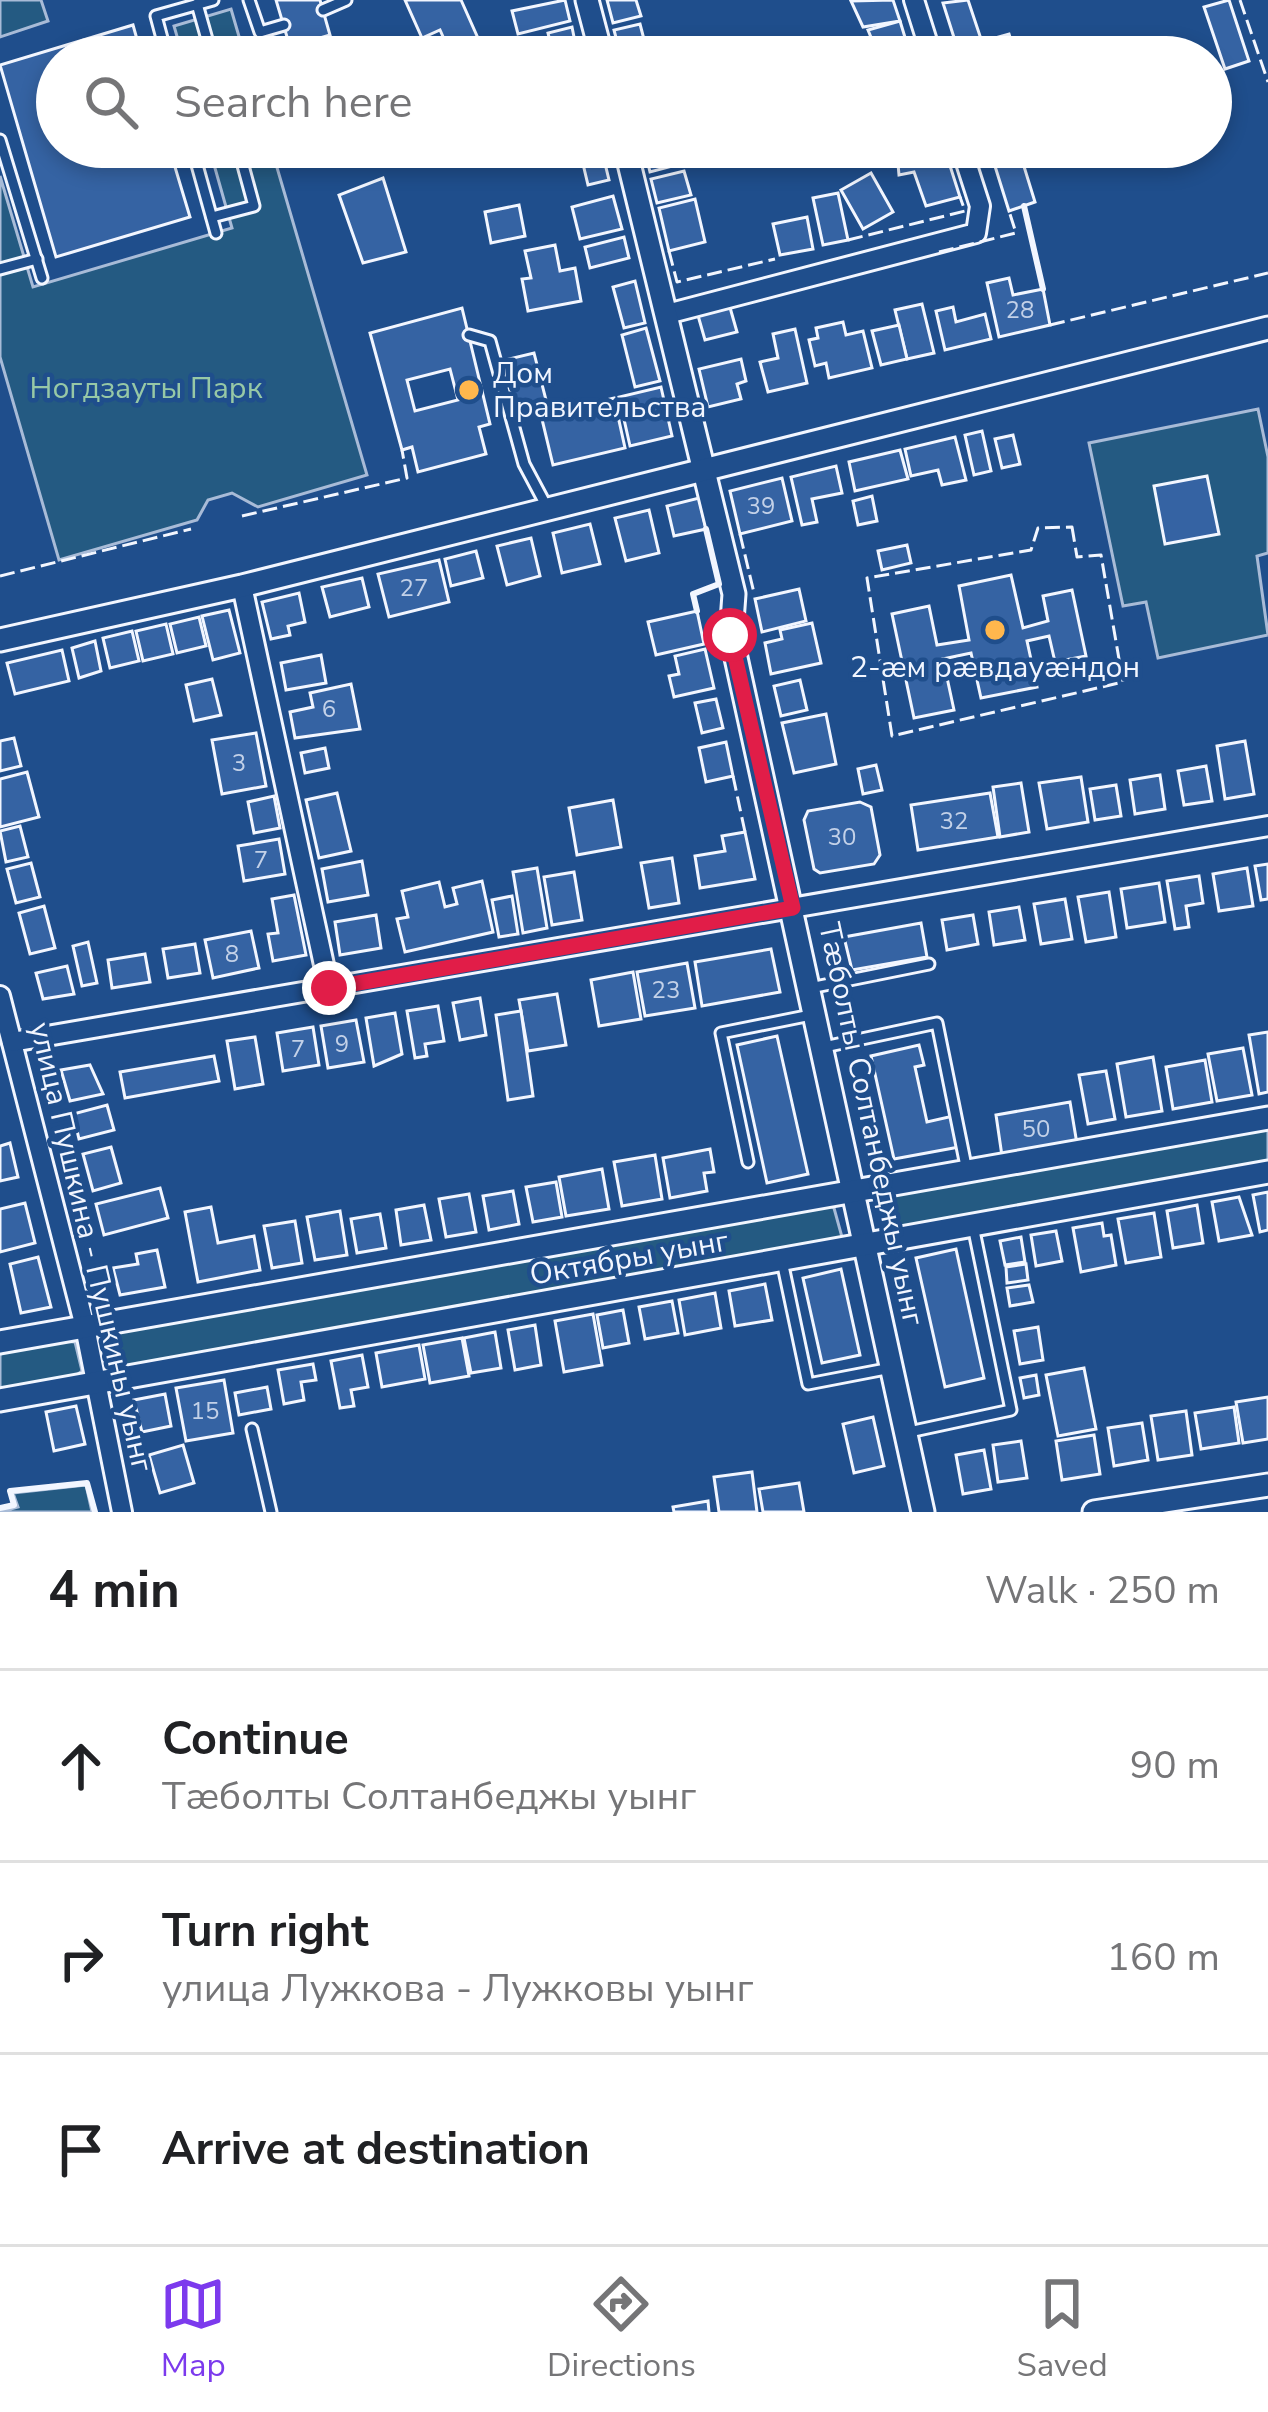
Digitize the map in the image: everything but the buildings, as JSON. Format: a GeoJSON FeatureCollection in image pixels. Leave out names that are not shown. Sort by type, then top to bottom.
{"type":"FeatureCollection","features":[{"type":"Feature","properties":{"kind":"street"},"geometry":{"type":"LineString","coordinates":[[587,0],[596,36]]}},
{"type":"Feature","properties":{"kind":"street"},"geometry":{"type":"LineString","coordinates":[[914,0],[925,36]]}},
{"type":"Feature","properties":{"kind":"street","name":"Тæболты Солтанбеджы уынг"},"geometry":{"type":"LineString","coordinates":[[630,168],[734,594],[730,635],[923,1512]]}},
{"type":"Feature","properties":{"kind":"street"},"geometry":{"type":"LineString","coordinates":[[667,314],[976,233],[980,206],[968,168]]}},
{"type":"Feature","properties":{"kind":"street"},"geometry":{"type":"LineString","coordinates":[[0,640],[242,586],[1268,328]]}},
{"type":"Feature","properties":{"kind":"street"},"geometry":{"type":"LineString","coordinates":[[242,586],[329,988]]}},
{"type":"Feature","properties":{"kind":"street"},"geometry":{"type":"LineString","coordinates":[[12,1042],[1268,826]]}},
{"type":"Feature","properties":{"kind":"street","name":"улица Пушкина - Пушкины уынг"},"geometry":{"type":"LineString","coordinates":[[0,996],[85,1327],[122,1512]]}},
{"type":"Feature","properties":{"kind":"street","name":"Октябры уынг"},"geometry":{"type":"LineString","coordinates":[[0,1342],[1268,1118]]}},
{"type":"Feature","properties":{"kind":"street","name":"Октябры уынг"},"geometry":{"type":"LineString","coordinates":[[0,1400],[1268,1172]]}},
{"type":"Feature","properties":{"kind":"street"},"geometry":{"type":"LineString","coordinates":[[1094,1512],[1268,1485]]}},
{"type":"Feature","properties":{"kind":"lane"},"geometry":{"type":"LineString","coordinates":[[161,36],[156,16],[213,0]]}},
{"type":"Feature","properties":{"kind":"lane"},"geometry":{"type":"LineString","coordinates":[[249,0],[260,32],[284,25]]}},
{"type":"Feature","properties":{"kind":"lane"},"geometry":{"type":"LineString","coordinates":[[323,10],[346,0]]}},
{"type":"Feature","properties":{"kind":"lane"},"geometry":{"type":"LineString","coordinates":[[197,4],[206,36]]}},
{"type":"Feature","properties":{"kind":"lane"},"geometry":{"type":"LineString","coordinates":[[0,140],[42,278]]}},
{"type":"Feature","properties":{"kind":"lane"},"geometry":{"type":"LineString","coordinates":[[199,168],[216,233]]}},
{"type":"Feature","properties":{"kind":"lane"},"geometry":{"type":"LineString","coordinates":[[212,218],[254,206],[244,168]]}},
{"type":"Feature","properties":{"kind":"lane"},"geometry":{"type":"LineString","coordinates":[[0,269],[37,259]]}},
{"type":"Feature","properties":{"kind":"lane"},"geometry":{"type":"LineString","coordinates":[[470,335],[490,341],[524,464],[548,509]]}},
{"type":"Feature","properties":{"kind":"lane"},"geometry":{"type":"LineString","coordinates":[[810,988],[929,964]]}},
{"type":"Feature","properties":{"kind":"lane"},"geometry":{"type":"LineString","coordinates":[[748,1162],[721,1033],[816,1014]]}},
{"type":"Feature","properties":{"kind":"lane"},"geometry":{"type":"LineString","coordinates":[[824,1047],[937,1023],[967,1171]]}},
{"type":"Feature","properties":{"kind":"lane"},"geometry":{"type":"LineString","coordinates":[[909,1432],[1011,1410],[974,1226]]}},
{"type":"Feature","properties":{"kind":"lane"},"geometry":{"type":"LineString","coordinates":[[782,1261],[808,1384],[894,1368]]}},
{"type":"Feature","properties":{"kind":"lane"},"geometry":{"type":"LineString","coordinates":[[252,1429],[271,1512]]}},
{"type":"Feature","properties":{"kind":"green space"},"geometry":{"type":"Polygon","coordinates":[[[0,0],[41,0],[48,21],[0,37],[0,0]]]}},
{"type":"Feature","properties":{"kind":"green space"},"geometry":{"type":"Polygon","coordinates":[[[231,9],[239,36],[177,36],[174,26],[231,9]]]}},
{"type":"Feature","properties":{"kind":"green space","name":"Ногдзауты Парк"},"geometry":{"type":"Polygon","coordinates":[[[215,168],[277,168],[367,475],[258,507],[232,493],[208,500],[197,520],[59,560],[0,357],[0,176],[33,287],[232,228],[215,168]]]}},
{"type":"Feature","properties":{"kind":"green space"},"geometry":{"type":"Polygon","coordinates":[[[1258,409],[1268,457],[1268,553],[1257,556],[1268,635],[1158,658],[1146,602],[1123,606],[1089,443],[1258,409]]]}},
{"type":"Feature","properties":{"kind":"green space"},"geometry":{"type":"Polygon","coordinates":[[[1268,1125],[1268,1164],[897,1231],[887,1228],[881,1201],[887,1194],[1268,1125]]]}},
{"type":"Feature","properties":{"kind":"green space"},"geometry":{"type":"Polygon","coordinates":[[[826,1204],[834,1208],[842,1237],[835,1245],[121,1369],[111,1367],[104,1338],[116,1331],[826,1204]]]}},
{"type":"Feature","properties":{"kind":"green space"},"geometry":{"type":"Polygon","coordinates":[[[75,1342],[82,1371],[72,1379],[0,1391],[0,1351],[75,1342]]]}},
{"type":"Feature","properties":{"kind":"green space"},"geometry":{"type":"Polygon","coordinates":[[[86,1485],[92,1512],[0,1512],[18,1507],[13,1493],[86,1485]]]}},
{"type":"Feature","properties":{"kind":"fence"},"geometry":{"type":"LineString","coordinates":[[1240,0],[1268,82]]}},
{"type":"Feature","properties":{"kind":"fence"},"geometry":{"type":"LineString","coordinates":[[848,240],[965,211],[960,197]]}},
{"type":"Feature","properties":{"kind":"fence"},"geometry":{"type":"LineString","coordinates":[[939,252],[1016,233],[1009,211]]}},
{"type":"Feature","properties":{"kind":"fence"},"geometry":{"type":"LineString","coordinates":[[669,251],[677,282],[775,259]]}},
{"type":"Feature","properties":{"kind":"fence"},"geometry":{"type":"LineString","coordinates":[[1050,325],[1268,273]]}},
{"type":"Feature","properties":{"kind":"fence"},"geometry":{"type":"LineString","coordinates":[[242,516],[407,478],[402,450]]}},
{"type":"Feature","properties":{"kind":"fence"},"geometry":{"type":"LineString","coordinates":[[1072,527],[1077,557],[1101,555],[1123,682],[892,736],[867,578],[1031,550],[1038,528],[1072,527]]}},
{"type":"Feature","properties":{"kind":"fence"},"geometry":{"type":"LineString","coordinates":[[0,576],[191,529]]}},
{"type":"Feature","properties":{"kind":"fence"},"geometry":{"type":"LineString","coordinates":[[740,534],[754,593]]}},
{"type":"Feature","properties":{"kind":"fence"},"geometry":{"type":"LineString","coordinates":[[733,776],[745,832]]}},
{"type":"Feature","properties":{"kind":"wall"},"geometry":{"type":"LineString","coordinates":[[1024,206],[1043,289]]}},
{"type":"Feature","properties":{"kind":"wall"},"geometry":{"type":"LineString","coordinates":[[697,611],[693,594],[719,584],[706,529]]}},
{"type":"Feature","properties":{"kind":"wall"},"geometry":{"type":"LineString","coordinates":[[0,1508],[14,1505],[10,1491],[87,1483],[95,1512]]}},
{"type":"Feature","properties":{"kind":"place","name":"Дом Правительства"},"geometry":{"type":"Point","coordinates":[469,390]}},
{"type":"Feature","properties":{"kind":"place","name":"2-æм рӕвдауӕндон"},"geometry":{"type":"Point","coordinates":[995,630]}},
{"type":"Feature","properties":{"kind":"route"},"geometry":{"type":"LineString","coordinates":[[329,988],[793,908],[730,635]]}}]}
